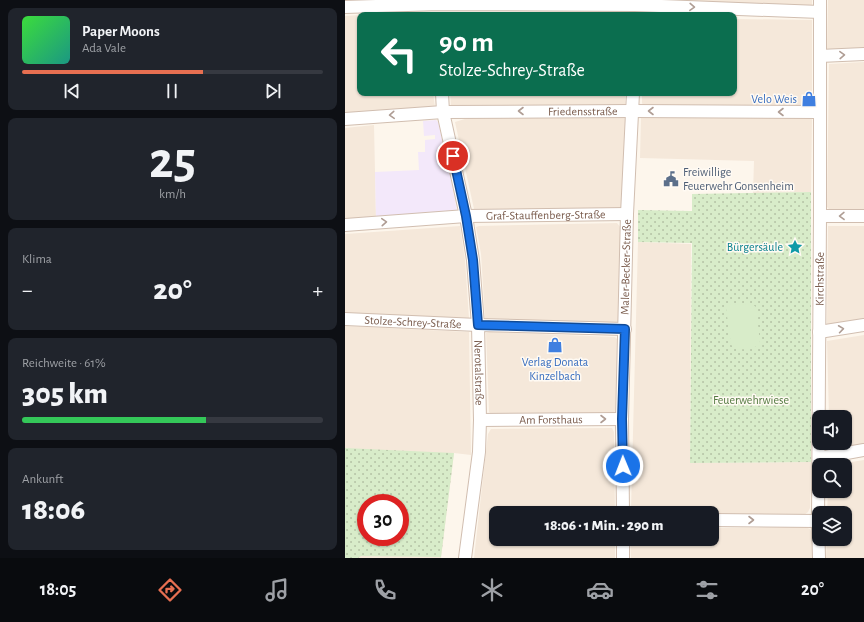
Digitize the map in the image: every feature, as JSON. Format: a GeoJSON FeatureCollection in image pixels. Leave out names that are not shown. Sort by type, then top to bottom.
{"type":"FeatureCollection","features":[{"type":"Feature","properties":{"kind":"street","name":"Kirchstraße"},"geometry":{"type":"LineString","coordinates":[[819,458],[820,0]]}},
{"type":"Feature","properties":{"kind":"street"},"geometry":{"type":"LineString","coordinates":[[345,8],[439,6],[635,7],[820,12]]}},
{"type":"Feature","properties":{"kind":"street"},"geometry":{"type":"LineString","coordinates":[[820,56],[864,54]]}},
{"type":"Feature","properties":{"kind":"street","name":"Nerotalstraße"},"geometry":{"type":"LineString","coordinates":[[441,96],[443,112],[466,216],[473,260],[478,325],[480,420],[479,452],[465,558]]}},
{"type":"Feature","properties":{"kind":"street","name":"Maler-Becker-Straße"},"geometry":{"type":"LineString","coordinates":[[623,506],[622,419],[627,214],[633,96]]}},
{"type":"Feature","properties":{"kind":"street","name":"Friedensstraße"},"geometry":{"type":"LineString","coordinates":[[345,118],[443,112],[820,112]]}},
{"type":"Feature","properties":{"kind":"street","name":"Graf-Stauffenberg-Straße"},"geometry":{"type":"LineString","coordinates":[[345,225],[466,216],[627,214]]}},
{"type":"Feature","properties":{"kind":"street"},"geometry":{"type":"LineString","coordinates":[[820,216],[864,216]]}},
{"type":"Feature","properties":{"kind":"street","name":"Stolze-Schrey-Straße"},"geometry":{"type":"LineString","coordinates":[[345,319],[478,325],[625,329]]}},
{"type":"Feature","properties":{"kind":"street"},"geometry":{"type":"LineString","coordinates":[[819,332],[864,325]]}},
{"type":"Feature","properties":{"kind":"street","name":"Am Forsthaus"},"geometry":{"type":"LineString","coordinates":[[480,420],[622,419]]}},
{"type":"Feature","properties":{"kind":"street"},"geometry":{"type":"LineString","coordinates":[[819,458],[864,450]]}},
{"type":"Feature","properties":{"kind":"street"},"geometry":{"type":"LineString","coordinates":[[719,520],[812,521]]}},
{"type":"Feature","properties":{"kind":"street"},"geometry":{"type":"LineString","coordinates":[[623,546],[623,558]]}},
{"type":"Feature","properties":{"kind":"street","name":"Kirchstraße"},"geometry":{"type":"LineString","coordinates":[[819,546],[819,558]]}},
{"type":"Feature","properties":{"kind":"shaded area"},"geometry":{"type":"Polygon","coordinates":[[[662,0],[812,0],[812,5],[809,6],[662,0]]]}},
{"type":"Feature","properties":{"kind":"shaded area"},"geometry":{"type":"Polygon","coordinates":[[[828,0],[864,0],[864,49],[827,50],[828,0]]]}},
{"type":"Feature","properties":{"kind":"shaded area"},"geometry":{"type":"Polygon","coordinates":[[[357,15],[357,96],[433,96],[435,107],[345,115],[345,16],[357,15]]]}},
{"type":"Feature","properties":{"kind":"shaded area"},"geometry":{"type":"Polygon","coordinates":[[[737,19],[812,20],[812,105],[672,106],[643,105],[642,96],[737,96],[737,19]]]}},
{"type":"Feature","properties":{"kind":"shaded area"},"geometry":{"type":"Polygon","coordinates":[[[864,62],[864,209],[830,210],[827,207],[829,64],[864,62]]]}},
{"type":"Feature","properties":{"kind":"shaded area"},"geometry":{"type":"Polygon","coordinates":[[[450,96],[625,96],[625,105],[451,106],[450,96]]]}},
{"type":"Feature","properties":{"kind":"shaded area"},"geometry":{"type":"Polygon","coordinates":[[[468,118],[625,118],[622,210],[474,209],[455,122],[468,118]]]}},
{"type":"Feature","properties":{"kind":"shaded area"},"geometry":{"type":"Polygon","coordinates":[[[641,118],[812,118],[811,192],[753,193],[754,161],[640,158],[641,118]]]}},
{"type":"Feature","properties":{"kind":"shaded area"},"geometry":{"type":"Polygon","coordinates":[[[436,120],[438,122],[442,139],[442,153],[445,153],[445,159],[447,160],[457,211],[376,219],[375,172],[419,170],[418,152],[425,152],[425,140],[435,139],[435,135],[424,136],[423,121],[436,120]]]}},
{"type":"Feature","properties":{"kind":"shaded area"},"geometry":{"type":"Polygon","coordinates":[[[374,125],[376,219],[345,220],[345,128],[374,125]]]}},
{"type":"Feature","properties":{"kind":"shaded area"},"geometry":{"type":"Polygon","coordinates":[[[617,223],[621,228],[618,321],[615,324],[488,320],[485,318],[481,254],[476,227],[617,223]]]}},
{"type":"Feature","properties":{"kind":"shaded area"},"geometry":{"type":"Polygon","coordinates":[[[460,226],[465,260],[469,318],[345,313],[345,234],[460,226]]]}},
{"type":"Feature","properties":{"kind":"shaded area"},"geometry":{"type":"Polygon","coordinates":[[[828,226],[864,226],[864,319],[827,324],[828,226]]]}},
{"type":"Feature","properties":{"kind":"shaded area"},"geometry":{"type":"Polygon","coordinates":[[[638,242],[691,244],[690,463],[811,462],[810,508],[804,515],[719,515],[719,506],[631,506],[638,242]]]}},
{"type":"Feature","properties":{"kind":"shaded area"},"geometry":{"type":"Polygon","coordinates":[[[345,326],[469,332],[471,455],[454,453],[441,558],[345,558],[345,326]]]}},
{"type":"Feature","properties":{"kind":"shaded area"},"geometry":{"type":"Polygon","coordinates":[[[486,333],[615,337],[618,340],[615,411],[613,414],[491,414],[489,412],[486,333]]]}},
{"type":"Feature","properties":{"kind":"shaded area"},"geometry":{"type":"Polygon","coordinates":[[[864,335],[864,445],[852,446],[852,410],[829,410],[827,341],[864,335]]]}},
{"type":"Feature","properties":{"kind":"shaded area"},"geometry":{"type":"Polygon","coordinates":[[[612,428],[614,432],[615,506],[489,506],[489,546],[615,546],[615,558],[474,558],[488,434],[491,429],[612,428]]]}},
{"type":"Feature","properties":{"kind":"shaded area"},"geometry":{"type":"Polygon","coordinates":[[[864,460],[864,558],[826,558],[827,546],[852,546],[852,506],[827,506],[828,498],[852,498],[852,462],[864,460]]]}},
{"type":"Feature","properties":{"kind":"shaded area"},"geometry":{"type":"Polygon","coordinates":[[[806,527],[810,529],[812,533],[812,558],[631,558],[630,546],[719,546],[719,528],[806,527]]]}},
{"type":"Feature","properties":{"kind":"green space","name":"Feuerwehrwiese"},"geometry":{"type":"Polygon","coordinates":[[[811,192],[811,462],[690,463],[692,243],[638,242],[638,210],[692,211],[692,194],[811,192]]]}},
{"type":"Feature","properties":{"kind":"green space"},"geometry":{"type":"Polygon","coordinates":[[[726,305],[753,305],[756,307],[760,343],[758,346],[747,349],[738,349],[731,345],[726,308],[726,305]]]}},
{"type":"Feature","properties":{"kind":"green space"},"geometry":{"type":"Polygon","coordinates":[[[345,448],[454,453],[441,557],[361,556],[358,558],[345,558],[345,448]]]}},
{"type":"Feature","properties":{"kind":"place","name":"Velo Weis"},"geometry":{"type":"Point","coordinates":[809,99]}},
{"type":"Feature","properties":{"kind":"place","name":"Freiwillige Feuerwehr Gonsenheim"},"geometry":{"type":"Point","coordinates":[671,179]}},
{"type":"Feature","properties":{"kind":"place","name":"Bürgersäule"},"geometry":{"type":"Point","coordinates":[795,247]}},
{"type":"Feature","properties":{"kind":"place","name":"Verlag Donata Kinzelbach"},"geometry":{"type":"Point","coordinates":[555,345]}},
{"type":"Feature","properties":{"kind":"route"},"geometry":{"type":"LineString","coordinates":[[453,156],[466,216],[473,260],[478,325],[625,329],[622,419],[623,466]]}}]}
